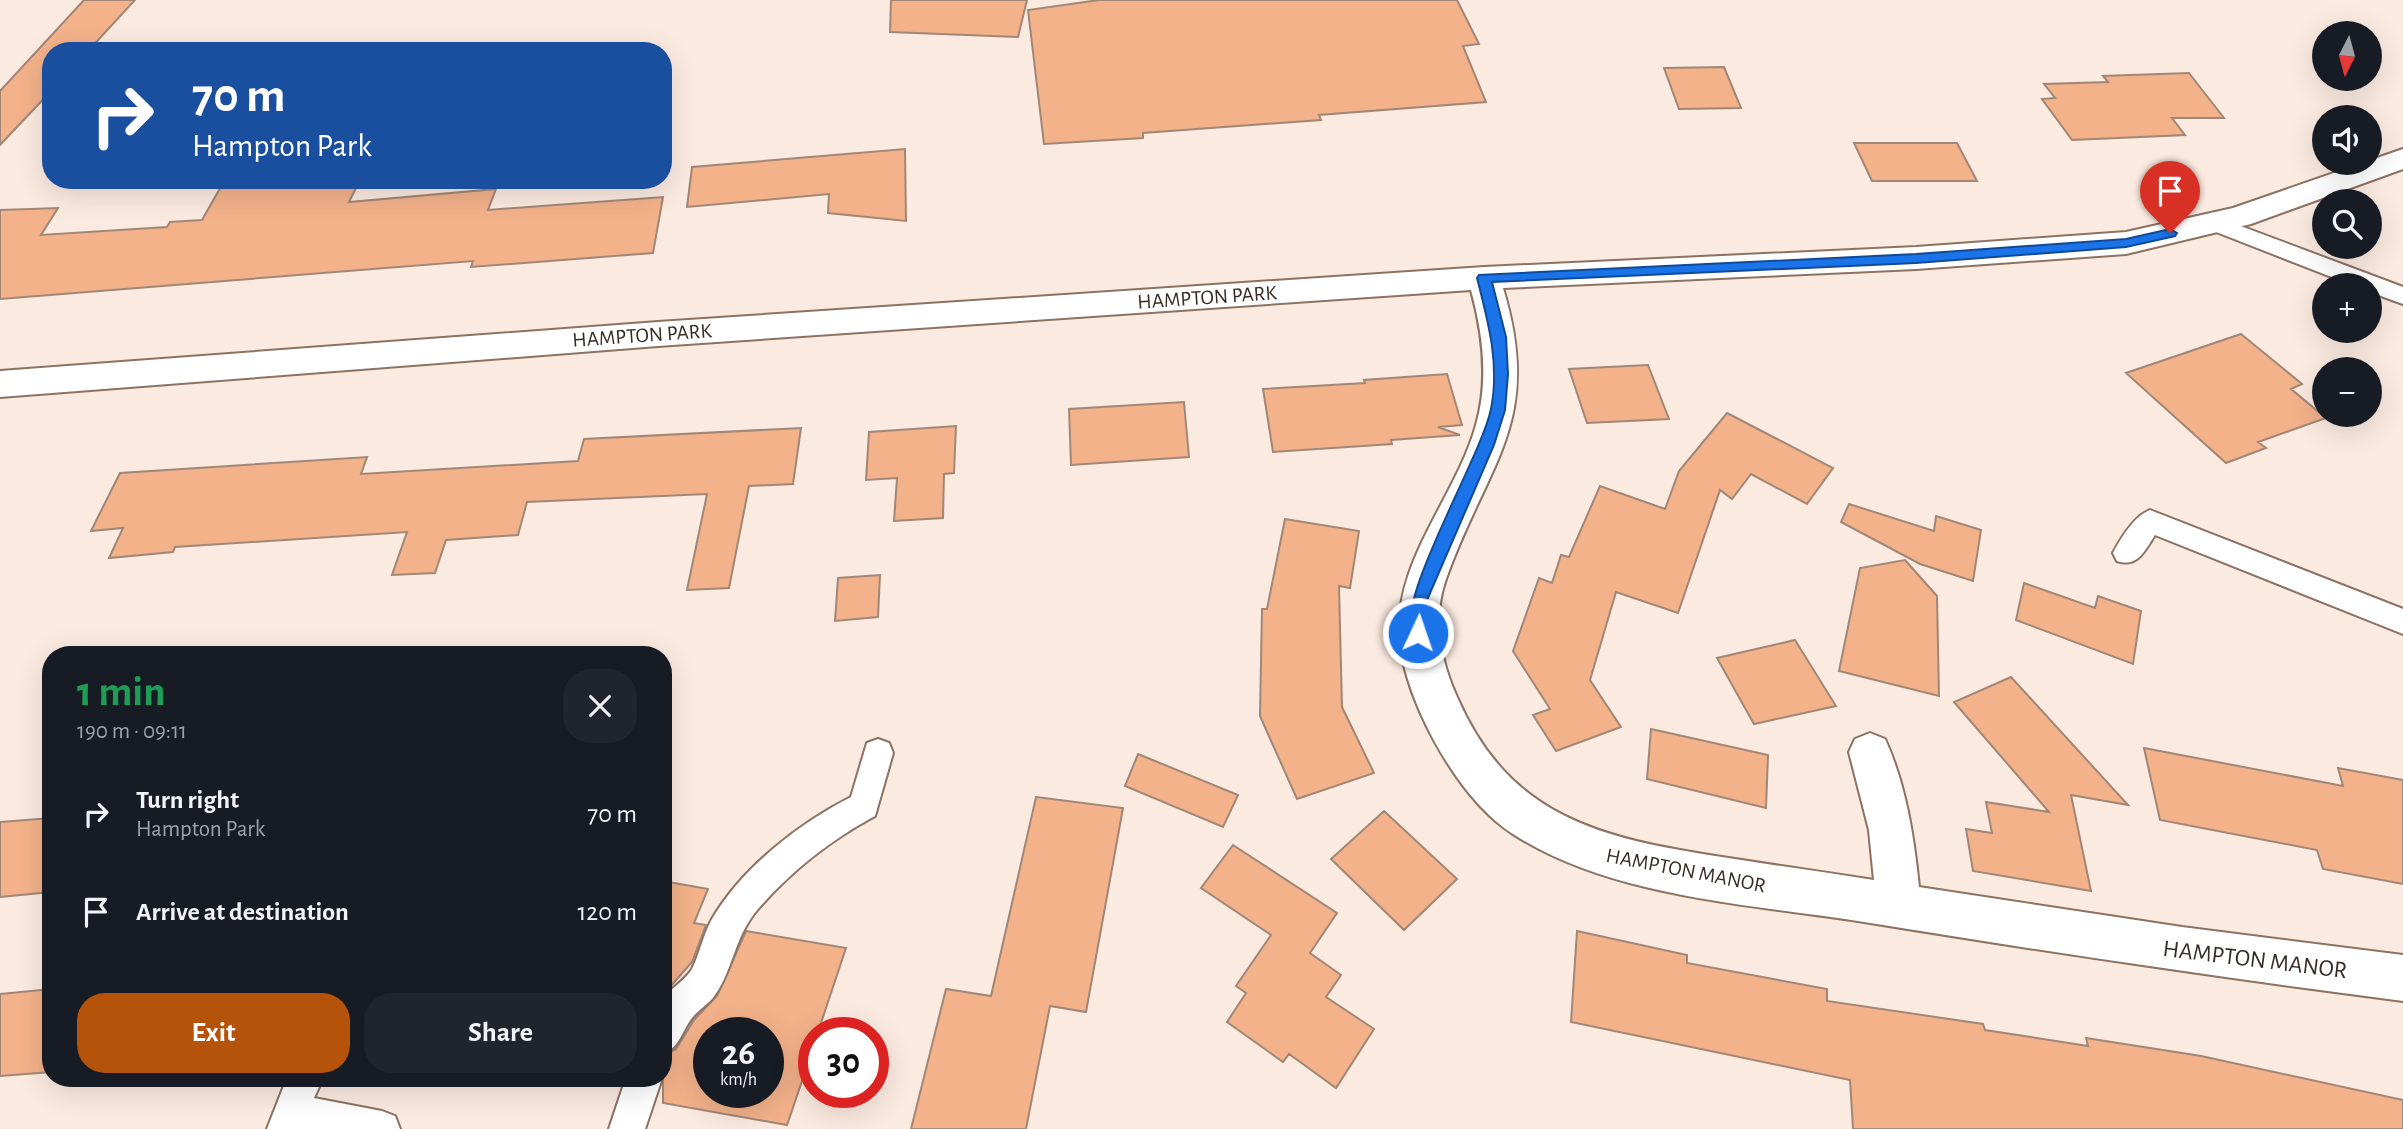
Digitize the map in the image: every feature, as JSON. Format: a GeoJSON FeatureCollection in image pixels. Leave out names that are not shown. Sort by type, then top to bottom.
{"type":"FeatureCollection","features":[{"type":"Feature","properties":{"kind":"street","name":"HAMPTON PARK"},"geometry":{"type":"LineString","coordinates":[[0,384],[658,334],[1484,278],[1916,258],[2126,243],[2240,217],[2403,158]]}},
{"type":"Feature","properties":{"kind":"street","name":"HAMPTON MANOR"},"geometry":{"type":"LineString","coordinates":[[1484,278],[1499,337],[1501,374],[1498,410],[1487,445],[1419,600],[1418,633],[1429,679],[1449,725],[1482,775],[1517,812],[1573,844],[1644,866],[1899,908],[2182,950],[2403,978]]}},
{"type":"Feature","properties":{"kind":"street"},"geometry":{"type":"LineString","coordinates":[[1870,752],[1891,830],[1899,908]]}},
{"type":"Feature","properties":{"kind":"lane"},"geometry":{"type":"LineString","coordinates":[[2214,223],[2403,296]]}},
{"type":"Feature","properties":{"kind":"lane"},"geometry":{"type":"LineString","coordinates":[[2127,553],[2150,522],[2403,622]]}},
{"type":"Feature","properties":{"kind":"lane"},"geometry":{"type":"LineString","coordinates":[[672,1019],[679,1006],[703,983],[723,932],[746,898],[803,845],[835,821],[864,806],[878,753]]}},
{"type":"Feature","properties":{"kind":"lane"},"geometry":{"type":"LineString","coordinates":[[301,1087],[287,1120],[382,1129]]}},
{"type":"Feature","properties":{"kind":"lane"},"geometry":{"type":"LineString","coordinates":[[626,1129],[641,1087]]}},
{"type":"Feature","properties":{"kind":"building"},"geometry":{"type":"Polygon","coordinates":[[[84,0],[135,0],[96,42],[45,42],[84,0]]]}},
{"type":"Feature","properties":{"kind":"building"},"geometry":{"type":"Polygon","coordinates":[[[891,0],[1027,0],[1018,37],[890,32],[891,0]]]}},
{"type":"Feature","properties":{"kind":"building"},"geometry":{"type":"Polygon","coordinates":[[[1099,0],[1457,0],[1479,44],[1463,46],[1486,102],[1319,115],[1321,120],[1143,133],[1143,138],[1044,144],[1028,10],[1099,0]]]}},
{"type":"Feature","properties":{"kind":"building"},"geometry":{"type":"Polygon","coordinates":[[[42,46],[42,101],[0,145],[0,91],[42,46]]]}},
{"type":"Feature","properties":{"kind":"building"},"geometry":{"type":"Polygon","coordinates":[[[1724,67],[1741,108],[1679,109],[1664,68],[1724,67]]]}},
{"type":"Feature","properties":{"kind":"building"},"geometry":{"type":"Polygon","coordinates":[[[2189,73],[2224,118],[2172,118],[2185,135],[2072,140],[2042,99],[2055,98],[2044,84],[2108,82],[2103,76],[2189,73]]]}},
{"type":"Feature","properties":{"kind":"building"},"geometry":{"type":"Polygon","coordinates":[[[1854,143],[1957,143],[1977,181],[1872,181],[1854,143]]]}},
{"type":"Feature","properties":{"kind":"building"},"geometry":{"type":"Polygon","coordinates":[[[905,149],[906,221],[828,213],[829,194],[687,207],[692,167],[905,149]]]}},
{"type":"Feature","properties":{"kind":"building"},"geometry":{"type":"Polygon","coordinates":[[[220,189],[356,189],[349,202],[496,189],[488,210],[663,197],[653,253],[471,267],[473,261],[0,299],[0,210],[58,208],[41,235],[167,227],[170,222],[202,220],[220,189]]]}},
{"type":"Feature","properties":{"kind":"building"},"geometry":{"type":"Polygon","coordinates":[[[2241,334],[2302,384],[2291,389],[2312,406],[2312,423],[2258,442],[2266,448],[2226,463],[2126,373],[2241,334]]]}},
{"type":"Feature","properties":{"kind":"building"},"geometry":{"type":"Polygon","coordinates":[[[1648,365],[1669,419],[1587,423],[1569,369],[1648,365]]]}},
{"type":"Feature","properties":{"kind":"building"},"geometry":{"type":"Polygon","coordinates":[[[1447,374],[1462,425],[1438,427],[1460,435],[1391,440],[1392,444],[1273,452],[1263,389],[1365,383],[1364,380],[1447,374]]]}},
{"type":"Feature","properties":{"kind":"building"},"geometry":{"type":"Polygon","coordinates":[[[1184,402],[1189,457],[1071,465],[1069,409],[1184,402]]]}},
{"type":"Feature","properties":{"kind":"building"},"geometry":{"type":"Polygon","coordinates":[[[1727,413],[1833,468],[1807,504],[1751,474],[1732,499],[1720,490],[1678,613],[1616,592],[1590,680],[1621,727],[1556,751],[1533,715],[1550,709],[1513,651],[1539,578],[1552,583],[1561,555],[1569,557],[1600,486],[1665,509],[1679,471],[1727,413]]]}},
{"type":"Feature","properties":{"kind":"building"},"geometry":{"type":"Polygon","coordinates":[[[956,426],[954,473],[944,474],[943,518],[894,521],[897,478],[866,480],[869,432],[956,426]]]}},
{"type":"Feature","properties":{"kind":"building"},"geometry":{"type":"Polygon","coordinates":[[[801,428],[793,484],[749,486],[729,588],[687,590],[707,494],[527,502],[518,535],[446,540],[435,573],[392,575],[407,532],[175,547],[173,552],[109,558],[123,528],[91,531],[120,473],[367,457],[361,474],[578,461],[584,439],[801,428]]]}},
{"type":"Feature","properties":{"kind":"building"},"geometry":{"type":"Polygon","coordinates":[[[1849,504],[1934,531],[1936,516],[1981,530],[1973,581],[1920,564],[1841,522],[1849,504]]]}},
{"type":"Feature","properties":{"kind":"building"},"geometry":{"type":"Polygon","coordinates":[[[1285,519],[1359,531],[1350,588],[1339,586],[1342,707],[1374,773],[1297,799],[1260,716],[1262,609],[1267,609],[1285,519]]]}},
{"type":"Feature","properties":{"kind":"building"},"geometry":{"type":"Polygon","coordinates":[[[1905,560],[1937,596],[1939,696],[1839,671],[1860,568],[1905,560]]]}},
{"type":"Feature","properties":{"kind":"building"},"geometry":{"type":"Polygon","coordinates":[[[880,575],[878,617],[835,621],[838,578],[880,575]]]}},
{"type":"Feature","properties":{"kind":"building"},"geometry":{"type":"Polygon","coordinates":[[[2024,583],[2095,608],[2098,596],[2141,611],[2133,664],[2016,620],[2024,583]]]}},
{"type":"Feature","properties":{"kind":"building"},"geometry":{"type":"Polygon","coordinates":[[[1795,640],[1836,706],[1754,724],[1717,658],[1795,640]]]}},
{"type":"Feature","properties":{"kind":"building"},"geometry":{"type":"Polygon","coordinates":[[[2011,677],[2128,805],[2071,795],[2091,891],[1973,871],[1966,829],[1992,833],[1986,802],[2049,812],[1954,702],[2011,677]]]}},
{"type":"Feature","properties":{"kind":"building"},"geometry":{"type":"Polygon","coordinates":[[[1651,729],[1768,755],[1766,808],[1647,779],[1651,729]]]}},
{"type":"Feature","properties":{"kind":"building"},"geometry":{"type":"Polygon","coordinates":[[[2144,748],[2343,786],[2338,768],[2403,780],[2403,884],[2323,869],[2317,850],[2160,820],[2144,748]]]}},
{"type":"Feature","properties":{"kind":"building"},"geometry":{"type":"Polygon","coordinates":[[[1138,754],[1238,795],[1223,827],[1125,786],[1138,754]]]}},
{"type":"Feature","properties":{"kind":"building"},"geometry":{"type":"Polygon","coordinates":[[[1036,797],[1123,808],[1086,1012],[1050,1006],[1026,1129],[911,1129],[946,989],[991,996],[1036,797]]]}},
{"type":"Feature","properties":{"kind":"building"},"geometry":{"type":"Polygon","coordinates":[[[1384,811],[1457,879],[1404,930],[1331,859],[1384,811]]]}},
{"type":"Feature","properties":{"kind":"building"},"geometry":{"type":"Polygon","coordinates":[[[42,819],[42,893],[0,897],[0,822],[42,819]]]}},
{"type":"Feature","properties":{"kind":"building"},"geometry":{"type":"Polygon","coordinates":[[[1233,845],[1337,913],[1310,953],[1341,975],[1326,997],[1374,1029],[1336,1088],[1289,1054],[1283,1062],[1227,1022],[1246,993],[1236,986],[1271,935],[1201,888],[1233,845]]]}},
{"type":"Feature","properties":{"kind":"building"},"geometry":{"type":"Polygon","coordinates":[[[672,883],[708,889],[694,923],[706,925],[692,962],[672,985],[672,883]]]}},
{"type":"Feature","properties":{"kind":"building"},"geometry":{"type":"Polygon","coordinates":[[[746,931],[846,948],[823,1017],[798,1017],[798,1093],[787,1125],[663,1103],[663,1087],[672,1087],[672,1051],[693,1022],[693,1108],[784,1108],[784,1017],[697,1017],[717,996],[746,931]]]}},
{"type":"Feature","properties":{"kind":"building"},"geometry":{"type":"Polygon","coordinates":[[[1577,931],[1687,955],[1687,963],[1827,989],[1827,1001],[1983,1024],[1985,1030],[2088,1046],[2086,1038],[2201,1056],[2403,1100],[2403,1129],[1853,1129],[1850,1080],[1571,1022],[1577,931]]]}},
{"type":"Feature","properties":{"kind":"building"},"geometry":{"type":"Polygon","coordinates":[[[42,990],[42,1073],[0,1076],[0,994],[42,990]]]}},
{"type":"Feature","properties":{"kind":"route"},"geometry":{"type":"LineString","coordinates":[[1418,633],[1419,600],[1487,445],[1498,410],[1501,374],[1499,337],[1484,278],[1916,258],[2126,243],[2170,233]]}}]}
